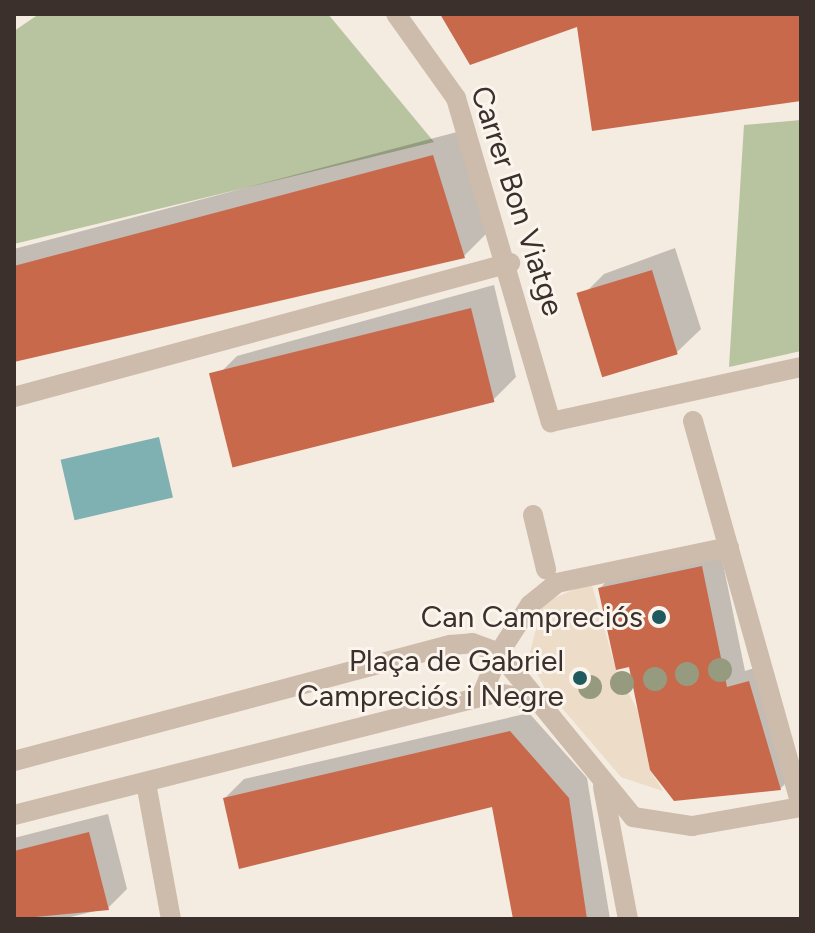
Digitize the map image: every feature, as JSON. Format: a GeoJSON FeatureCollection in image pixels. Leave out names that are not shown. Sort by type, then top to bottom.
{"type":"FeatureCollection","features":[{"type":"Feature","properties":{"kind":"street","name":"Carrer Bon Viatge"},"geometry":{"type":"LineString","coordinates":[[396,14],[456,98],[510,263],[551,422],[801,367]]}},
{"type":"Feature","properties":{"kind":"street"},"geometry":{"type":"LineString","coordinates":[[14,397],[510,263]]}},
{"type":"Feature","properties":{"kind":"street"},"geometry":{"type":"LineString","coordinates":[[14,761],[451,645],[472,643],[499,653],[532,700],[603,787],[633,817],[661,826],[801,807],[693,421]]}},
{"type":"Feature","properties":{"kind":"street"},"geometry":{"type":"LineString","coordinates":[[533,515],[546,569]]}},
{"type":"Feature","properties":{"kind":"street"},"geometry":{"type":"LineString","coordinates":[[481,697],[499,653],[530,605],[557,583],[729,547]]}},
{"type":"Feature","properties":{"kind":"street"},"geometry":{"type":"LineString","coordinates":[[14,815],[481,697],[510,693],[532,700]]}},
{"type":"Feature","properties":{"kind":"street"},"geometry":{"type":"LineString","coordinates":[[146,783],[171,919]]}},
{"type":"Feature","properties":{"kind":"street"},"geometry":{"type":"LineString","coordinates":[[603,787],[628,919]]}},
{"type":"Feature","properties":{"kind":"green space"},"geometry":{"type":"Polygon","coordinates":[[[39,14],[328,14],[434,142],[14,244],[14,31],[39,14]]]}},
{"type":"Feature","properties":{"kind":"green space"},"geometry":{"type":"Polygon","coordinates":[[[801,120],[801,351],[729,367],[744,125],[801,120]]]}},
{"type":"Feature","properties":{"kind":"shaded area","name":"Plaça de Gabriel Campreciós i Negre"},"geometry":{"type":"Polygon","coordinates":[[[591,582],[616,670],[637,709],[650,770],[663,791],[621,777],[544,687],[529,656],[543,603],[591,582]]]}},
{"type":"Feature","properties":{"kind":"water"},"geometry":{"type":"Polygon","coordinates":[[[159,437],[173,497],[75,520],[61,460],[159,437]]]}},
{"type":"Feature","properties":{"kind":"building"},"geometry":{"type":"Polygon","coordinates":[[[440,14],[801,14],[801,101],[592,131],[577,27],[470,65],[440,14]]]}},
{"type":"Feature","properties":{"kind":"building"},"geometry":{"type":"Polygon","coordinates":[[[433,155],[465,258],[14,362],[14,266],[433,155]]]}},
{"type":"Feature","properties":{"kind":"building"},"geometry":{"type":"Polygon","coordinates":[[[652,270],[678,354],[602,377],[576,293],[652,270]]]}},
{"type":"Feature","properties":{"kind":"building"},"geometry":{"type":"Polygon","coordinates":[[[471,308],[494,402],[232,467],[209,373],[471,308]]]}},
{"type":"Feature","properties":{"kind":"building"},"geometry":{"type":"Polygon","coordinates":[[[702,566],[727,687],[749,681],[781,790],[674,801],[650,770],[629,667],[616,670],[598,588],[702,566]]]}},
{"type":"Feature","properties":{"kind":"building"},"geometry":{"type":"Polygon","coordinates":[[[510,731],[569,798],[587,919],[513,919],[492,807],[239,869],[223,798],[510,731]]]}},
{"type":"Feature","properties":{"kind":"building"},"geometry":{"type":"Polygon","coordinates":[[[89,832],[109,910],[14,919],[14,851],[89,832]]]}},
{"type":"Feature","properties":{"kind":"place","name":"Can Campreciós"},"geometry":{"type":"Point","coordinates":[659,617]}},
{"type":"Feature","properties":{"kind":"place","name":"Plaça de Gabriel Campreciós i Negre"},"geometry":{"type":"Point","coordinates":[580,678]}}]}
